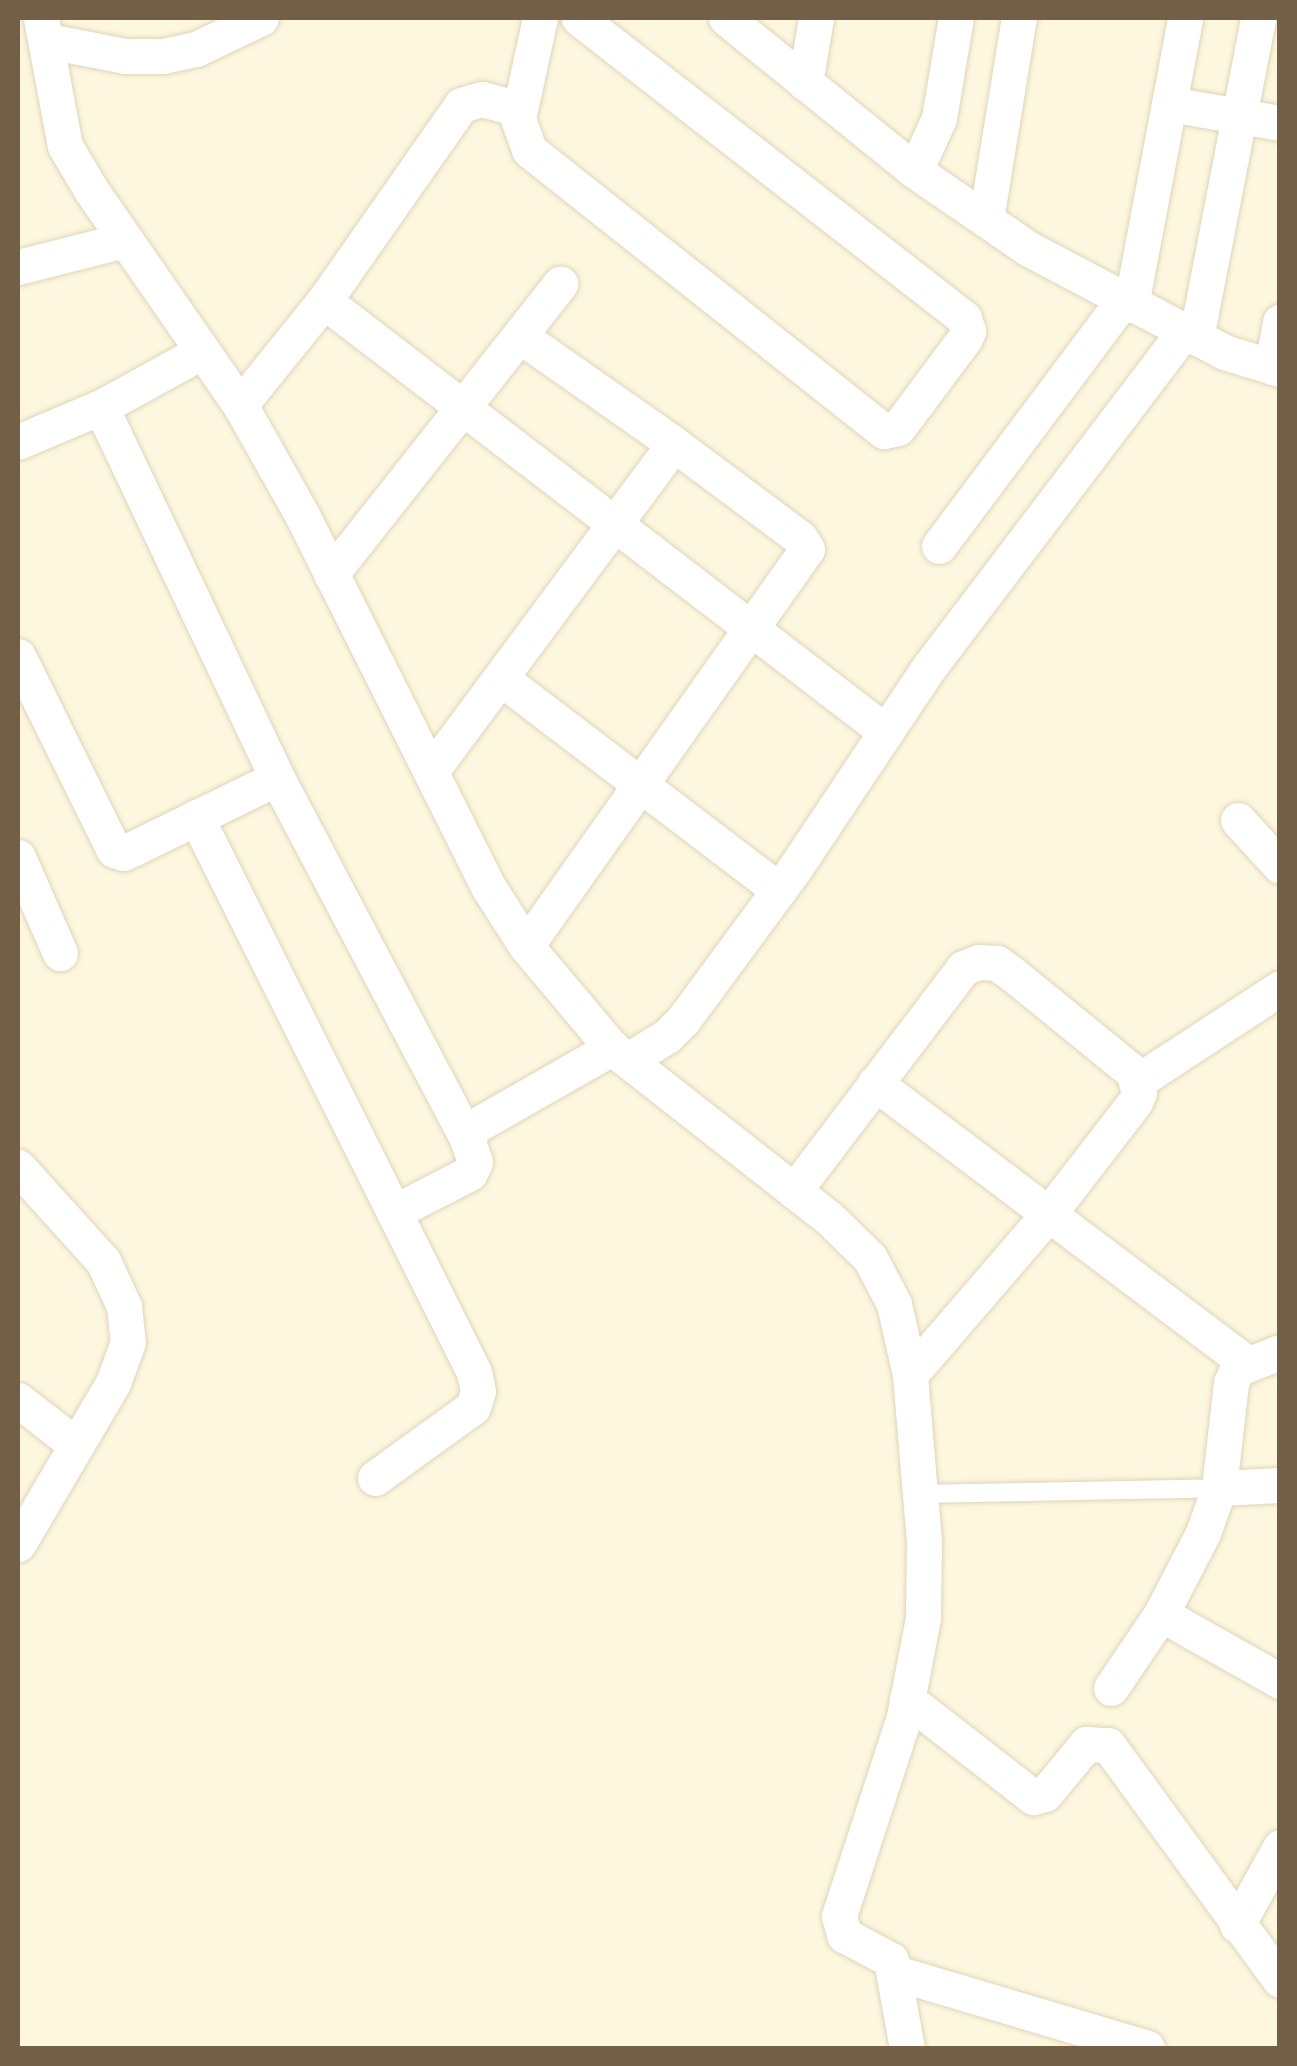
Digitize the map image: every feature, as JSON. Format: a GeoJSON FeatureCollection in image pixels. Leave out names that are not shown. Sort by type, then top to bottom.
{"type":"FeatureCollection","features":[{"type":"Feature","properties":{"kind":"street"},"geometry":{"type":"LineString","coordinates":[[261,18],[196,49],[163,56],[125,56],[45,29],[66,146],[125,240],[240,405],[332,574],[490,888],[526,946],[620,1054],[794,1191],[870,1258],[894,1304],[910,1375],[920,1494],[923,1618],[907,1699],[839,1916],[844,1935],[882,1953],[896,1973],[907,2048]]}},
{"type":"Feature","properties":{"kind":"street"},"geometry":{"type":"LineString","coordinates":[[540,18],[520,110],[521,135],[529,150],[884,430],[898,428],[965,338],[968,331],[964,318],[579,18]]}},
{"type":"Feature","properties":{"kind":"street"},"geometry":{"type":"LineString","coordinates":[[805,82],[816,18]]}},
{"type":"Feature","properties":{"kind":"street"},"geometry":{"type":"LineString","coordinates":[[915,170],[938,118],[956,18]]}},
{"type":"Feature","properties":{"kind":"street"},"geometry":{"type":"LineString","coordinates":[[986,219],[1019,18]]}},
{"type":"Feature","properties":{"kind":"street"},"geometry":{"type":"LineString","coordinates":[[939,546],[1127,302],[1185,18]]}},
{"type":"Feature","properties":{"kind":"street"},"geometry":{"type":"LineString","coordinates":[[467,1139],[475,1126],[620,1054],[668,1036],[684,1020],[1028,534],[1190,335],[1241,117],[1258,18]]}},
{"type":"Feature","properties":{"kind":"street"},"geometry":{"type":"LineString","coordinates":[[737,22],[915,170],[1029,249],[1190,335],[1276,368],[1280,322]]}},
{"type":"Feature","properties":{"kind":"street"},"geometry":{"type":"LineString","coordinates":[[240,405],[324,301],[461,105],[482,99],[520,110]]}},
{"type":"Feature","properties":{"kind":"street"},"geometry":{"type":"LineString","coordinates":[[1169,104],[1280,123]]}},
{"type":"Feature","properties":{"kind":"street"},"geometry":{"type":"LineString","coordinates":[[18,268],[125,240]]}},
{"type":"Feature","properties":{"kind":"street"},"geometry":{"type":"LineString","coordinates":[[332,574],[560,284]]}},
{"type":"Feature","properties":{"kind":"street"},"geometry":{"type":"LineString","coordinates":[[324,301],[886,732]]}},
{"type":"Feature","properties":{"kind":"street"},"geometry":{"type":"LineString","coordinates":[[520,336],[674,444],[804,542],[807,549],[526,946]]}},
{"type":"Feature","properties":{"kind":"street"},"geometry":{"type":"LineString","coordinates":[[19,450],[203,351]]}},
{"type":"Feature","properties":{"kind":"street"},"geometry":{"type":"LineString","coordinates":[[101,407],[277,778],[467,1139],[475,1162],[470,1173],[394,1212]]}},
{"type":"Feature","properties":{"kind":"street"},"geometry":{"type":"LineString","coordinates":[[431,771],[503,680],[674,444]]}},
{"type":"Feature","properties":{"kind":"street"},"geometry":{"type":"LineString","coordinates":[[18,656],[114,850],[123,853],[277,778]]}},
{"type":"Feature","properties":{"kind":"street"},"geometry":{"type":"LineString","coordinates":[[503,680],[779,890]]}},
{"type":"Feature","properties":{"kind":"street"},"geometry":{"type":"LineString","coordinates":[[196,817],[474,1372],[478,1391],[473,1407],[374,1478]]}},
{"type":"Feature","properties":{"kind":"street"},"geometry":{"type":"LineString","coordinates":[[1238,820],[1280,866]]}},
{"type":"Feature","properties":{"kind":"street"},"geometry":{"type":"LineString","coordinates":[[18,858],[60,953]]}},
{"type":"Feature","properties":{"kind":"street"},"geometry":{"type":"LineString","coordinates":[[794,1191],[963,968],[979,962],[997,963],[1133,1072],[1138,1081],[1135,1102],[1050,1212],[910,1375]]}},
{"type":"Feature","properties":{"kind":"street"},"geometry":{"type":"LineString","coordinates":[[1138,1081],[1280,988]]}},
{"type":"Feature","properties":{"kind":"street"},"geometry":{"type":"LineString","coordinates":[[875,1084],[1050,1212],[1263,1357],[1231,1383],[1219,1488],[1203,1533],[1161,1614],[1111,1688]]}},
{"type":"Feature","properties":{"kind":"street"},"geometry":{"type":"LineString","coordinates":[[18,1166],[103,1261],[124,1306],[128,1342],[112,1383],[18,1544]]}},
{"type":"Feature","properties":{"kind":"street"},"geometry":{"type":"LineString","coordinates":[[18,1400],[75,1444]]}},
{"type":"Feature","properties":{"kind":"street"},"geometry":{"type":"LineString","coordinates":[[1219,1488],[1280,1486]]}},
{"type":"Feature","properties":{"kind":"street"},"geometry":{"type":"LineString","coordinates":[[1161,1614],[1280,1682]]}},
{"type":"Feature","properties":{"kind":"street"},"geometry":{"type":"LineString","coordinates":[[907,1699],[1033,1798],[1045,1794],[1086,1744],[1108,1745],[1280,1980]]}},
{"type":"Feature","properties":{"kind":"street"},"geometry":{"type":"LineString","coordinates":[[1237,1925],[1280,1847]]}},
{"type":"Feature","properties":{"kind":"street"},"geometry":{"type":"LineString","coordinates":[[896,1973],[1147,2048]]}},
{"type":"Feature","properties":{"kind":"lane"},"geometry":{"type":"LineString","coordinates":[[920,1494],[1219,1488]]}}]}
